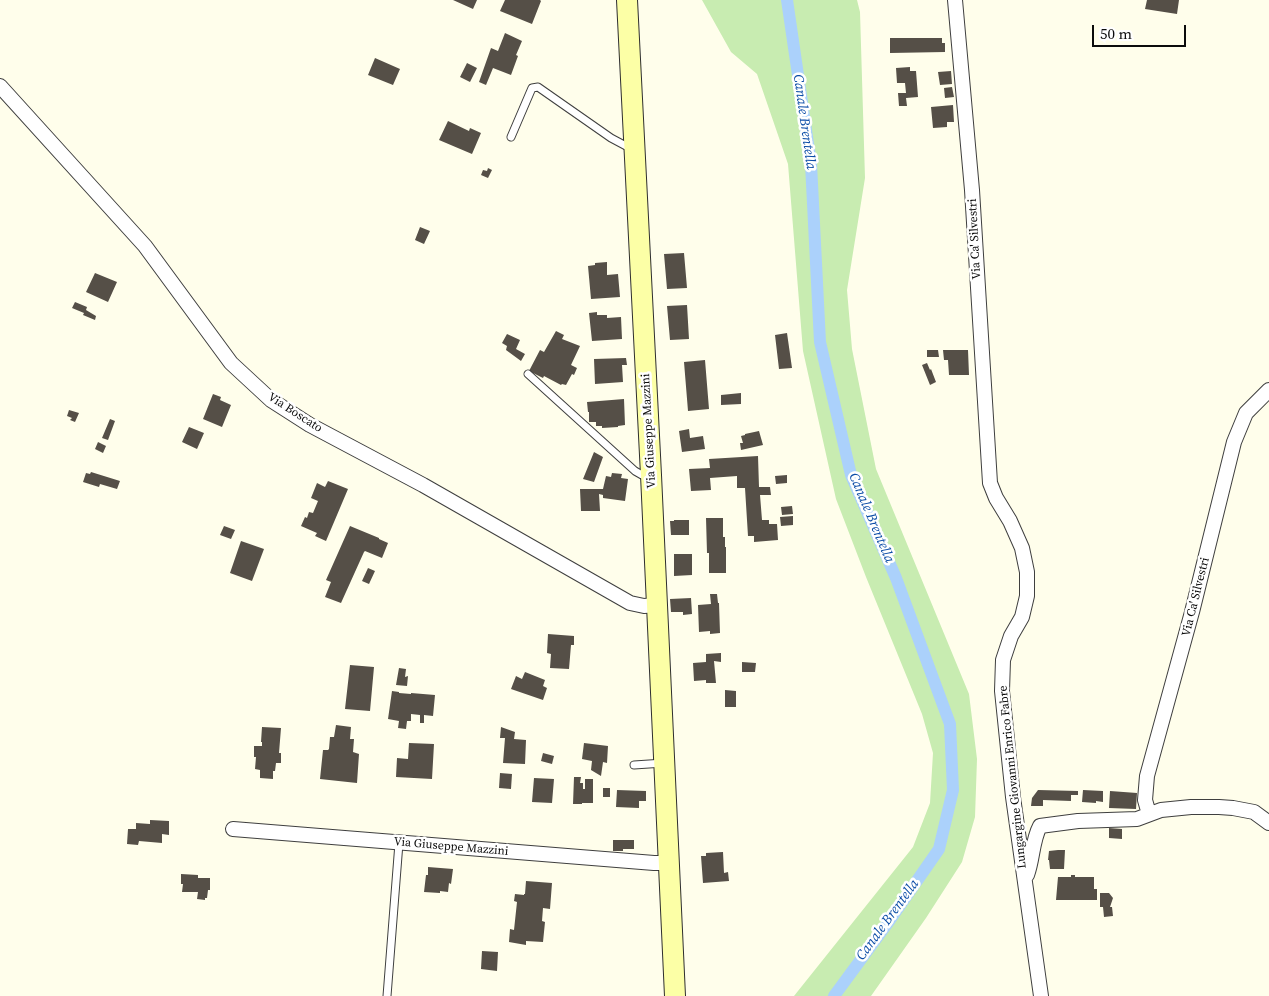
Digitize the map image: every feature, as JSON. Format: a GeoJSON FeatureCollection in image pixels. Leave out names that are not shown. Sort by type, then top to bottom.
{"type":"FeatureCollection","features":[{"type":"Feature","properties":{"kind":"main road","name":"Via Giuseppe Mazzini"},"geometry":{"type":"LineString","coordinates":[[627,0],[651,475],[674,996]]}},
{"type":"Feature","properties":{"kind":"street","name":"Via Ca' Silvestri"},"geometry":{"type":"LineString","coordinates":[[955,0],[972,190],[989,477]]}},
{"type":"Feature","properties":{"kind":"street","name":"Via Boscato"},"geometry":{"type":"LineString","coordinates":[[0,86],[145,246],[231,363],[271,400],[310,425],[423,485],[630,602],[644,606],[657,605]]}},
{"type":"Feature","properties":{"kind":"street","name":"Via Ca' Silvestri"},"geometry":{"type":"LineString","coordinates":[[1149,814],[1145,800],[1147,776],[1192,612],[1234,442],[1246,413],[1269,390]]}},
{"type":"Feature","properties":{"kind":"street","name":"Lungargine Giovanni Enrico Fabre"},"geometry":{"type":"LineString","coordinates":[[989,477],[991,488],[1010,521],[1022,548],[1027,572],[1027,596],[1022,617],[1011,636],[1003,660],[1002,691],[1008,753],[1041,996]]}},
{"type":"Feature","properties":{"kind":"street","name":"Lungargine Giovanni Enrico Fabre"},"geometry":{"type":"LineString","coordinates":[[1025,880],[1031,863],[1035,835],[1040,826],[1078,821],[1137,819],[1161,810],[1219,807],[1254,812],[1269,823]]}},
{"type":"Feature","properties":{"kind":"street","name":"Via Giuseppe Mazzini"},"geometry":{"type":"LineString","coordinates":[[233,829],[660,864],[668,863]]}},
{"type":"Feature","properties":{"kind":"lane"},"geometry":{"type":"LineString","coordinates":[[511,137],[532,88],[538,87],[611,138],[626,146],[635,146]]}},
{"type":"Feature","properties":{"kind":"lane"},"geometry":{"type":"LineString","coordinates":[[528,374],[635,471],[642,475],[651,475]]}},
{"type":"Feature","properties":{"kind":"lane"},"geometry":{"type":"LineString","coordinates":[[634,765],[664,763]]}},
{"type":"Feature","properties":{"kind":"lane"},"geometry":{"type":"LineString","coordinates":[[387,996],[399,843]]}},
{"type":"Feature","properties":{"kind":"green space"},"geometry":{"type":"Polygon","coordinates":[[[702,0],[857,0],[860,12],[865,178],[847,290],[852,349],[876,469],[969,694],[977,759],[975,817],[962,862],[926,918],[871,996],[794,996],[913,847],[930,803],[933,753],[922,714],[836,499],[803,351],[788,164],[757,74],[731,52],[702,0]]]}},
{"type":"Feature","properties":{"kind":"building"},"geometry":{"type":"Polygon","coordinates":[[[453,0],[477,0],[473,9],[453,0]]]}},
{"type":"Feature","properties":{"kind":"building"},"geometry":{"type":"Polygon","coordinates":[[[505,0],[540,0],[532,24],[500,11],[505,0]]]}},
{"type":"Feature","properties":{"kind":"building"},"geometry":{"type":"Polygon","coordinates":[[[1147,0],[1179,0],[1177,14],[1145,9],[1147,0]]]}},
{"type":"Feature","properties":{"kind":"building"},"geometry":{"type":"Polygon","coordinates":[[[505,33],[522,41],[511,75],[493,68],[486,85],[479,82],[491,48],[498,51],[505,33]]]}},
{"type":"Feature","properties":{"kind":"building"},"geometry":{"type":"Polygon","coordinates":[[[890,38],[942,38],[942,43],[945,43],[945,52],[890,53],[890,38]]]}},
{"type":"Feature","properties":{"kind":"building"},"geometry":{"type":"Polygon","coordinates":[[[375,58],[400,69],[393,85],[368,75],[375,58]]]}},
{"type":"Feature","properties":{"kind":"building"},"geometry":{"type":"Polygon","coordinates":[[[467,63],[477,68],[470,82],[460,77],[467,63]]]}},
{"type":"Feature","properties":{"kind":"building"},"geometry":{"type":"Polygon","coordinates":[[[910,67],[910,71],[916,71],[918,97],[906,98],[907,106],[899,106],[898,93],[906,93],[905,83],[897,83],[896,68],[910,67]]]}},
{"type":"Feature","properties":{"kind":"building"},"geometry":{"type":"Polygon","coordinates":[[[951,71],[952,84],[940,85],[938,72],[951,71]]]}},
{"type":"Feature","properties":{"kind":"building"},"geometry":{"type":"Polygon","coordinates":[[[952,87],[954,97],[945,98],[944,88],[952,87]]]}},
{"type":"Feature","properties":{"kind":"building"},"geometry":{"type":"Polygon","coordinates":[[[953,105],[954,122],[947,122],[947,127],[933,128],[931,107],[953,105]]]}},
{"type":"Feature","properties":{"kind":"building"},"geometry":{"type":"Polygon","coordinates":[[[448,121],[469,131],[470,128],[481,133],[472,154],[439,140],[448,121]]]}},
{"type":"Feature","properties":{"kind":"building"},"geometry":{"type":"Polygon","coordinates":[[[488,168],[492,170],[488,178],[481,175],[483,170],[487,171],[488,168]]]}},
{"type":"Feature","properties":{"kind":"building"},"geometry":{"type":"Polygon","coordinates":[[[420,227],[430,231],[424,244],[415,240],[420,227]]]}},
{"type":"Feature","properties":{"kind":"building"},"geometry":{"type":"Polygon","coordinates":[[[684,253],[687,288],[667,289],[664,254],[684,253]]]}},
{"type":"Feature","properties":{"kind":"building"},"geometry":{"type":"Polygon","coordinates":[[[607,262],[607,275],[618,274],[620,297],[591,299],[588,266],[607,262]]]}},
{"type":"Feature","properties":{"kind":"building"},"geometry":{"type":"Polygon","coordinates":[[[95,273],[117,282],[108,302],[86,292],[95,273]]]}},
{"type":"Feature","properties":{"kind":"building"},"geometry":{"type":"Polygon","coordinates":[[[75,302],[87,307],[86,310],[96,316],[95,320],[72,308],[75,302]]]}},
{"type":"Feature","properties":{"kind":"building"},"geometry":{"type":"Polygon","coordinates":[[[687,305],[689,339],[670,340],[667,306],[687,305]]]}},
{"type":"Feature","properties":{"kind":"building"},"geometry":{"type":"Polygon","coordinates":[[[597,312],[597,315],[607,315],[607,318],[621,317],[622,339],[592,341],[589,313],[597,312]]]}},
{"type":"Feature","properties":{"kind":"building"},"geometry":{"type":"Polygon","coordinates":[[[556,331],[564,335],[562,339],[580,346],[571,365],[577,368],[566,385],[561,385],[529,371],[540,350],[544,352],[556,331]]]}},
{"type":"Feature","properties":{"kind":"building"},"geometry":{"type":"Polygon","coordinates":[[[787,333],[792,368],[779,369],[775,335],[787,333]]]}},
{"type":"Feature","properties":{"kind":"building"},"geometry":{"type":"Polygon","coordinates":[[[507,334],[520,340],[516,349],[525,354],[521,361],[506,350],[507,346],[502,343],[507,334]]]}},
{"type":"Feature","properties":{"kind":"building"},"geometry":{"type":"Polygon","coordinates":[[[927,350],[938,350],[939,357],[927,357],[927,350]]]}},
{"type":"Feature","properties":{"kind":"building"},"geometry":{"type":"Polygon","coordinates":[[[943,350],[968,350],[969,375],[949,375],[948,360],[944,360],[943,350]]]}},
{"type":"Feature","properties":{"kind":"building"},"geometry":{"type":"Polygon","coordinates":[[[626,358],[627,365],[622,365],[623,382],[595,384],[594,359],[626,358]]]}},
{"type":"Feature","properties":{"kind":"building"},"geometry":{"type":"Polygon","coordinates":[[[705,360],[709,409],[688,411],[684,362],[705,360]]]}},
{"type":"Feature","properties":{"kind":"building"},"geometry":{"type":"Polygon","coordinates":[[[927,363],[936,382],[930,385],[922,365],[927,363]]]}},
{"type":"Feature","properties":{"kind":"building"},"geometry":{"type":"Polygon","coordinates":[[[741,393],[741,404],[721,405],[721,395],[741,393]]]}},
{"type":"Feature","properties":{"kind":"building"},"geometry":{"type":"Polygon","coordinates":[[[213,394],[221,397],[220,400],[231,405],[222,427],[203,419],[213,394]]]}},
{"type":"Feature","properties":{"kind":"building"},"geometry":{"type":"Polygon","coordinates":[[[624,399],[625,425],[602,428],[602,426],[596,426],[596,422],[589,422],[587,402],[624,399]]]}},
{"type":"Feature","properties":{"kind":"building"},"geometry":{"type":"Polygon","coordinates":[[[69,410],[79,413],[75,422],[67,416],[69,410]]]}},
{"type":"Feature","properties":{"kind":"building"},"geometry":{"type":"Polygon","coordinates":[[[110,419],[115,421],[108,440],[102,438],[110,419]]]}},
{"type":"Feature","properties":{"kind":"building"},"geometry":{"type":"Polygon","coordinates":[[[189,427],[204,433],[197,449],[182,442],[189,427]]]}},
{"type":"Feature","properties":{"kind":"building"},"geometry":{"type":"Polygon","coordinates":[[[689,429],[690,438],[703,436],[705,449],[682,452],[679,431],[689,429]]]}},
{"type":"Feature","properties":{"kind":"building"},"geometry":{"type":"Polygon","coordinates":[[[759,431],[763,445],[741,450],[740,443],[743,443],[741,436],[759,431]]]}},
{"type":"Feature","properties":{"kind":"building"},"geometry":{"type":"Polygon","coordinates":[[[98,442],[106,446],[103,453],[95,449],[98,442]]]}},
{"type":"Feature","properties":{"kind":"building"},"geometry":{"type":"Polygon","coordinates":[[[594,452],[603,457],[594,482],[583,479],[594,452]]]}},
{"type":"Feature","properties":{"kind":"building"},"geometry":{"type":"Polygon","coordinates":[[[758,456],[759,487],[770,487],[771,495],[760,495],[762,520],[769,520],[769,524],[777,524],[778,540],[754,542],[754,536],[748,536],[745,488],[737,488],[737,476],[710,478],[711,490],[691,491],[689,469],[710,468],[709,459],[758,456]]]}},
{"type":"Feature","properties":{"kind":"building"},"geometry":{"type":"Polygon","coordinates":[[[91,472],[120,481],[117,489],[100,484],[99,487],[83,482],[86,473],[90,474],[91,472]]]}},
{"type":"Feature","properties":{"kind":"building"},"geometry":{"type":"Polygon","coordinates":[[[612,473],[622,474],[621,478],[628,479],[625,501],[603,498],[603,495],[599,494],[600,511],[581,511],[580,489],[603,489],[606,476],[611,477],[612,473]]]}},
{"type":"Feature","properties":{"kind":"building"},"geometry":{"type":"Polygon","coordinates":[[[787,475],[787,483],[776,484],[775,476],[787,475]]]}},
{"type":"Feature","properties":{"kind":"building"},"geometry":{"type":"Polygon","coordinates":[[[328,481],[348,489],[326,541],[315,536],[317,533],[301,526],[309,512],[313,513],[318,501],[311,498],[317,483],[325,487],[328,481]]]}},
{"type":"Feature","properties":{"kind":"building"},"geometry":{"type":"Polygon","coordinates":[[[792,506],[793,514],[782,515],[781,507],[792,506]]]}},
{"type":"Feature","properties":{"kind":"building"},"geometry":{"type":"Polygon","coordinates":[[[793,516],[793,525],[781,526],[780,517],[793,516]]]}},
{"type":"Feature","properties":{"kind":"building"},"geometry":{"type":"Polygon","coordinates":[[[706,518],[723,518],[726,573],[709,573],[706,518]]]}},
{"type":"Feature","properties":{"kind":"building"},"geometry":{"type":"Polygon","coordinates":[[[689,520],[689,535],[671,535],[670,521],[689,520]]]}},
{"type":"Feature","properties":{"kind":"building"},"geometry":{"type":"Polygon","coordinates":[[[224,526],[235,530],[231,539],[220,535],[224,526]]]}},
{"type":"Feature","properties":{"kind":"building"},"geometry":{"type":"Polygon","coordinates":[[[350,526],[388,543],[382,558],[364,552],[341,603],[325,597],[331,582],[326,580],[350,526]]]}},
{"type":"Feature","properties":{"kind":"building"},"geometry":{"type":"Polygon","coordinates":[[[241,541],[264,549],[252,581],[230,573],[241,541]]]}},
{"type":"Feature","properties":{"kind":"building"},"geometry":{"type":"Polygon","coordinates":[[[674,554],[692,554],[692,575],[674,576],[674,554]]]}},
{"type":"Feature","properties":{"kind":"building"},"geometry":{"type":"Polygon","coordinates":[[[368,568],[375,571],[369,584],[362,581],[368,568]]]}},
{"type":"Feature","properties":{"kind":"building"},"geometry":{"type":"Polygon","coordinates":[[[710,594],[717,594],[720,633],[710,634],[710,631],[699,632],[698,605],[711,604],[710,594]]]}},
{"type":"Feature","properties":{"kind":"building"},"geometry":{"type":"Polygon","coordinates":[[[691,598],[692,614],[683,615],[683,612],[671,612],[670,599],[691,598]]]}},
{"type":"Feature","properties":{"kind":"building"},"geometry":{"type":"Polygon","coordinates":[[[548,634],[574,636],[574,645],[571,645],[569,669],[550,668],[551,654],[547,653],[548,634]]]}},
{"type":"Feature","properties":{"kind":"building"},"geometry":{"type":"Polygon","coordinates":[[[721,653],[721,662],[714,661],[716,683],[706,683],[706,680],[694,681],[693,663],[706,662],[706,654],[721,653]]]}},
{"type":"Feature","properties":{"kind":"building"},"geometry":{"type":"Polygon","coordinates":[[[742,662],[756,663],[755,672],[742,672],[742,662]]]}},
{"type":"Feature","properties":{"kind":"building"},"geometry":{"type":"Polygon","coordinates":[[[350,665],[374,667],[370,711],[345,709],[350,665]]]}},
{"type":"Feature","properties":{"kind":"building"},"geometry":{"type":"Polygon","coordinates":[[[399,668],[406,669],[405,677],[408,676],[407,686],[396,685],[399,668]]]}},
{"type":"Feature","properties":{"kind":"building"},"geometry":{"type":"Polygon","coordinates":[[[525,672],[545,680],[543,686],[547,688],[543,700],[511,689],[516,676],[522,679],[525,672]]]}},
{"type":"Feature","properties":{"kind":"building"},"geometry":{"type":"Polygon","coordinates":[[[725,690],[736,691],[736,707],[725,707],[725,690]]]}},
{"type":"Feature","properties":{"kind":"building"},"geometry":{"type":"Polygon","coordinates":[[[392,691],[435,695],[433,716],[424,715],[424,723],[420,723],[420,715],[411,714],[411,721],[407,721],[406,729],[398,728],[399,721],[388,719],[392,691]]]}},
{"type":"Feature","properties":{"kind":"building"},"geometry":{"type":"Polygon","coordinates":[[[336,725],[351,727],[350,739],[354,739],[353,752],[359,754],[357,783],[320,779],[323,750],[329,749],[330,737],[334,737],[336,725]]]}},
{"type":"Feature","properties":{"kind":"building"},"geometry":{"type":"Polygon","coordinates":[[[262,727],[281,728],[279,753],[281,753],[281,763],[276,763],[273,779],[260,778],[260,770],[255,769],[256,757],[254,757],[254,746],[262,746],[262,727]]]}},
{"type":"Feature","properties":{"kind":"building"},"geometry":{"type":"Polygon","coordinates":[[[501,727],[515,732],[514,739],[526,740],[525,764],[503,763],[505,738],[500,738],[501,727]]]}},
{"type":"Feature","properties":{"kind":"building"},"geometry":{"type":"Polygon","coordinates":[[[409,743],[434,744],[432,779],[396,777],[397,758],[408,759],[409,743]]]}},
{"type":"Feature","properties":{"kind":"building"},"geometry":{"type":"Polygon","coordinates":[[[584,743],[608,746],[607,763],[603,762],[601,776],[591,770],[592,761],[582,759],[584,743]]]}},
{"type":"Feature","properties":{"kind":"building"},"geometry":{"type":"Polygon","coordinates":[[[543,753],[554,756],[552,764],[541,761],[543,753]]]}},
{"type":"Feature","properties":{"kind":"building"},"geometry":{"type":"Polygon","coordinates":[[[500,773],[512,774],[511,789],[499,788],[500,773]]]}},
{"type":"Feature","properties":{"kind":"building"},"geometry":{"type":"Polygon","coordinates":[[[574,777],[581,777],[580,783],[583,783],[583,789],[585,789],[585,779],[593,779],[593,803],[573,804],[574,777]]]}},
{"type":"Feature","properties":{"kind":"building"},"geometry":{"type":"Polygon","coordinates":[[[534,778],[554,779],[552,803],[532,802],[534,778]]]}},
{"type":"Feature","properties":{"kind":"building"},"geometry":{"type":"Polygon","coordinates":[[[603,788],[610,788],[610,797],[603,797],[603,788]]]}},
{"type":"Feature","properties":{"kind":"building"},"geometry":{"type":"Polygon","coordinates":[[[617,790],[646,791],[646,801],[639,801],[639,808],[616,807],[617,790]]]}},
{"type":"Feature","properties":{"kind":"building"},"geometry":{"type":"Polygon","coordinates":[[[1038,790],[1078,791],[1078,795],[1071,795],[1071,801],[1043,800],[1043,806],[1031,806],[1032,798],[1038,790]]]}},
{"type":"Feature","properties":{"kind":"building"},"geometry":{"type":"Polygon","coordinates":[[[1083,790],[1103,791],[1103,802],[1082,802],[1083,790]]]}},
{"type":"Feature","properties":{"kind":"building"},"geometry":{"type":"Polygon","coordinates":[[[1110,791],[1137,793],[1136,809],[1109,808],[1110,791]]]}},
{"type":"Feature","properties":{"kind":"building"},"geometry":{"type":"Polygon","coordinates":[[[150,820],[169,821],[169,835],[162,834],[162,843],[139,841],[138,845],[127,844],[128,829],[136,829],[136,823],[150,824],[150,820]]]}},
{"type":"Feature","properties":{"kind":"building"},"geometry":{"type":"Polygon","coordinates":[[[1109,828],[1122,829],[1122,839],[1109,838],[1109,828]]]}},
{"type":"Feature","properties":{"kind":"building"},"geometry":{"type":"Polygon","coordinates":[[[613,840],[634,840],[634,849],[613,851],[613,840]]]}},
{"type":"Feature","properties":{"kind":"building"},"geometry":{"type":"Polygon","coordinates":[[[1065,850],[1064,869],[1050,869],[1049,851],[1065,850]]]}},
{"type":"Feature","properties":{"kind":"building"},"geometry":{"type":"Polygon","coordinates":[[[723,852],[724,873],[728,872],[729,881],[703,883],[701,856],[706,856],[706,853],[723,852]]]}},
{"type":"Feature","properties":{"kind":"building"},"geometry":{"type":"Polygon","coordinates":[[[428,867],[453,869],[448,892],[424,892],[428,867]]]}},
{"type":"Feature","properties":{"kind":"building"},"geometry":{"type":"Polygon","coordinates":[[[181,874],[198,875],[198,878],[210,878],[210,890],[208,890],[205,900],[197,899],[198,892],[182,892],[181,874]]]}},
{"type":"Feature","properties":{"kind":"building"},"geometry":{"type":"Polygon","coordinates":[[[1071,875],[1075,875],[1075,877],[1094,877],[1094,889],[1097,889],[1097,900],[1056,900],[1058,877],[1071,877],[1071,875]]]}},
{"type":"Feature","properties":{"kind":"building"},"geometry":{"type":"Polygon","coordinates":[[[526,881],[552,883],[550,909],[543,908],[542,921],[545,922],[543,942],[526,941],[526,945],[509,942],[510,929],[514,930],[517,902],[514,901],[515,894],[525,894],[526,881]]]}},
{"type":"Feature","properties":{"kind":"building"},"geometry":{"type":"Polygon","coordinates":[[[1100,893],[1109,893],[1113,898],[1110,907],[1112,907],[1113,916],[1104,917],[1103,907],[1100,907],[1100,893]]]}},
{"type":"Feature","properties":{"kind":"building"},"geometry":{"type":"Polygon","coordinates":[[[482,951],[498,952],[497,971],[481,969],[482,951]]]}},
{"type":"Feature","properties":{"kind":"waterway","name":"Canale Brentella"},"geometry":{"type":"LineString","coordinates":[[787,0],[811,164],[820,342],[851,475],[896,578],[950,724],[953,790],[939,849],[834,996]]}}]}
